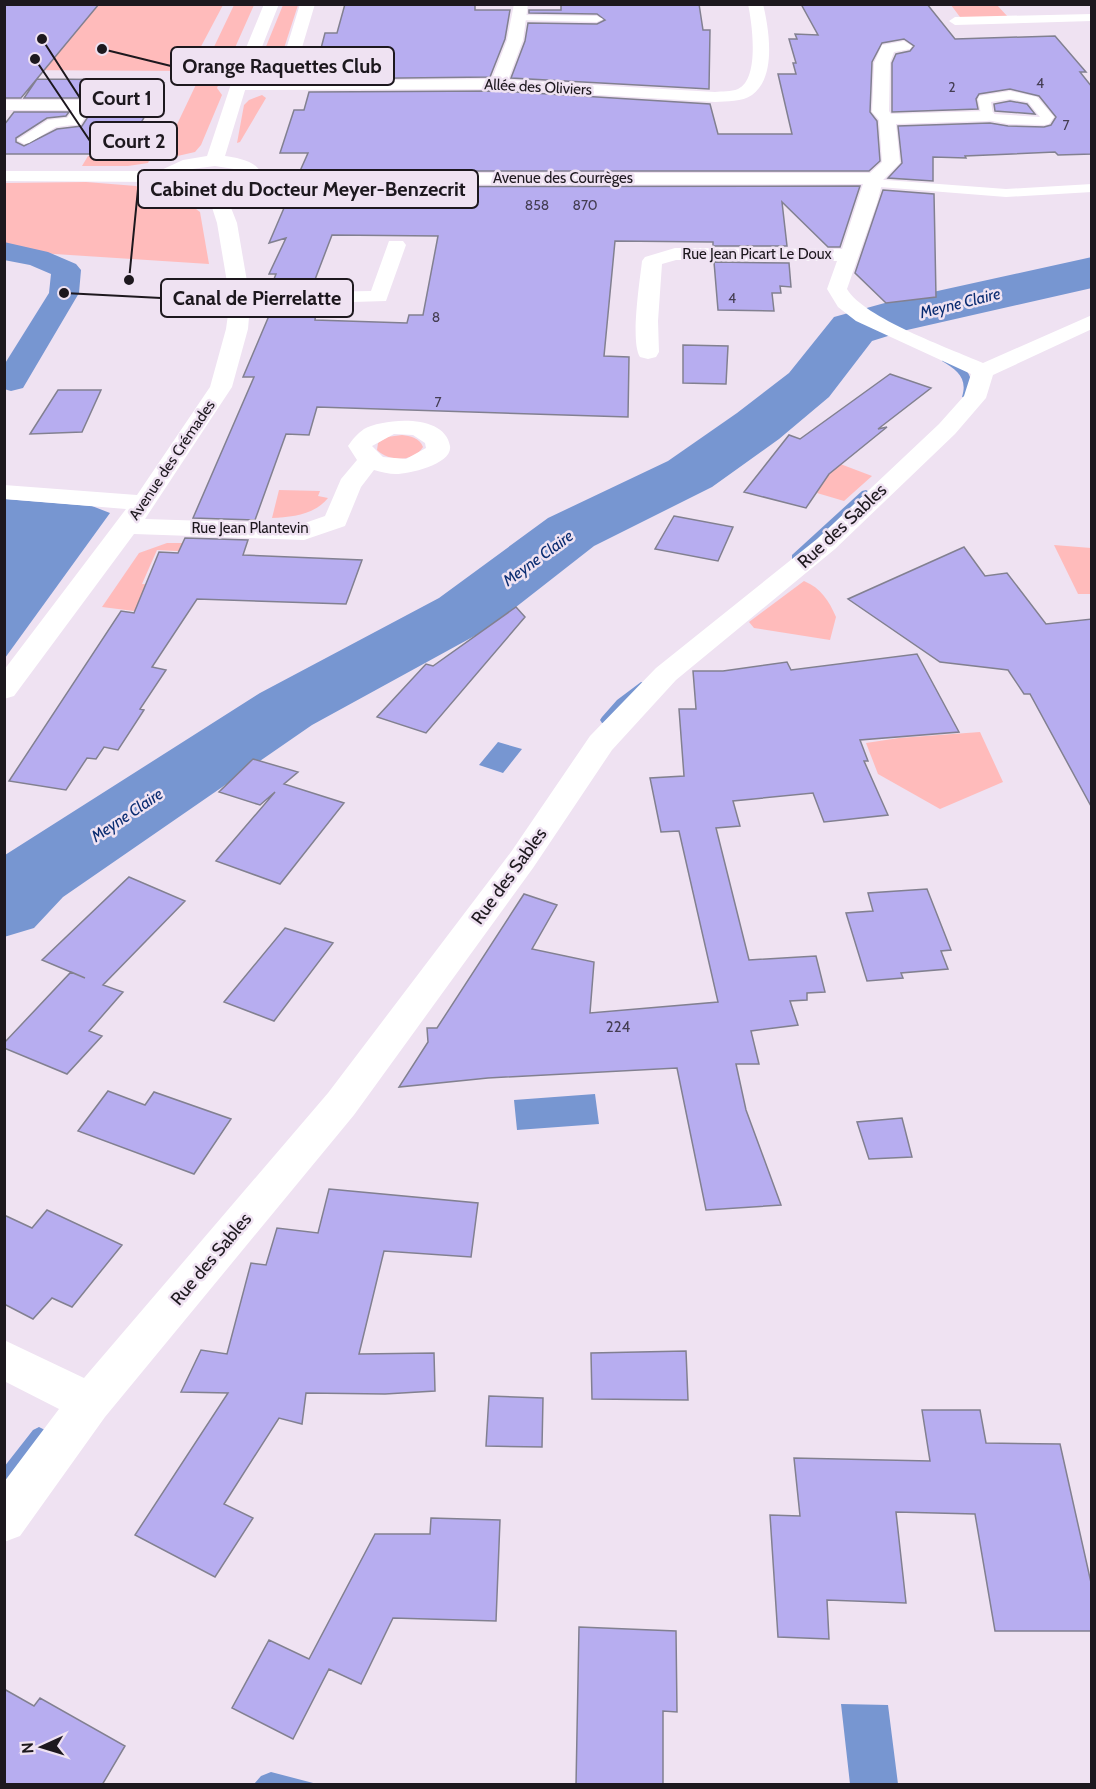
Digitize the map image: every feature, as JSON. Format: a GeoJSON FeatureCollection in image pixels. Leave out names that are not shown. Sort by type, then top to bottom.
{"type":"FeatureCollection","features":[{"type":"Feature","properties":{"kind":"street"},"geometry":{"type":"LineString","coordinates":[[215,161],[237,87],[272,4]]}},
{"type":"Feature","properties":{"kind":"street"},"geometry":{"type":"LineString","coordinates":[[282,87],[308,4]]}},
{"type":"Feature","properties":{"kind":"street","name":"Allée des Oliviers"},"geometry":{"type":"LineString","coordinates":[[237,87],[498,84],[715,97],[733,96],[747,91],[754,83],[760,56],[759,19],[755,4]]}},
{"type":"Feature","properties":{"kind":"street"},"geometry":{"type":"LineString","coordinates":[[498,84],[515,40],[521,11]]}},
{"type":"Feature","properties":{"kind":"street"},"geometry":{"type":"LineString","coordinates":[[904,46],[888,48],[882,63],[880,112],[887,119],[891,163],[873,180],[868,203],[848,255],[837,289],[845,303],[863,316],[983,371],[1092,321]]}},
{"type":"Feature","properties":{"kind":"street"},"geometry":{"type":"LineString","coordinates":[[4,105],[85,105],[74,121]]}},
{"type":"Feature","properties":{"kind":"street"},"geometry":{"type":"LineString","coordinates":[[887,119],[987,116]]}},
{"type":"Feature","properties":{"kind":"street"},"geometry":{"type":"LineString","coordinates":[[4,176],[164,177],[189,164],[215,161],[240,164],[253,174],[253,179],[241,189],[217,195],[176,193],[163,183],[164,177]]}},
{"type":"Feature","properties":{"kind":"street","name":"Avenue des Courrèges"},"geometry":{"type":"LineString","coordinates":[[253,179],[873,180]]}},
{"type":"Feature","properties":{"kind":"street","name":"Avenue des Crémades"},"geometry":{"type":"LineString","coordinates":[[4,690],[144,503],[221,387],[237,329],[240,300],[227,223],[217,195]]}},
{"type":"Feature","properties":{"kind":"street"},"geometry":{"type":"LineString","coordinates":[[240,300],[278,297],[379,297],[396,245]]}},
{"type":"Feature","properties":{"kind":"street","name":"Rue Jean Picart Le Doux"},"geometry":{"type":"LineString","coordinates":[[648,352],[652,261],[675,254],[848,255]]}},
{"type":"Feature","properties":{"kind":"street","name":"Rue des Sables"},"geometry":{"type":"LineString","coordinates":[[4,1520],[90,1402],[341,1104],[522,860],[602,743],[666,674],[826,544],[947,429],[975,398],[983,371]]}},
{"type":"Feature","properties":{"kind":"street","name":"Rue Jean Plantevin"},"geometry":{"type":"LineString","coordinates":[[126,526],[304,532],[321,528],[336,521],[353,480],[362,465],[371,461]]}},
{"type":"Feature","properties":{"kind":"street"},"geometry":{"type":"LineString","coordinates":[[4,492],[144,503]]}},
{"type":"Feature","properties":{"kind":"street"},"geometry":{"type":"LineString","coordinates":[[4,1359],[90,1402]]}},
{"type":"Feature","properties":{"kind":"lane"},"geometry":{"type":"LineString","coordinates":[[521,11],[597,19]]}},
{"type":"Feature","properties":{"kind":"lane"},"geometry":{"type":"LineString","coordinates":[[956,21],[1092,17]]}},
{"type":"Feature","properties":{"kind":"lane"},"geometry":{"type":"LineString","coordinates":[[24,140],[53,123],[74,121]]}},
{"type":"Feature","properties":{"kind":"lane"},"geometry":{"type":"LineString","coordinates":[[873,180],[1006,193],[1092,188]]}},
{"type":"Feature","properties":{"kind":"shaded area"},"geometry":{"type":"Polygon","coordinates":[[[5,5],[223,5],[188,71],[5,70],[5,5]]]}},
{"type":"Feature","properties":{"kind":"shaded area"},"geometry":{"type":"Polygon","coordinates":[[[234,5],[254,5],[217,88],[222,95],[201,145],[195,152],[160,160],[234,5]]]}},
{"type":"Feature","properties":{"kind":"shaded area"},"geometry":{"type":"Polygon","coordinates":[[[283,5],[298,5],[275,76],[261,78],[256,71],[283,5]]]}},
{"type":"Feature","properties":{"kind":"shaded area"},"geometry":{"type":"Polygon","coordinates":[[[951,5],[997,5],[1008,17],[960,17],[951,5]]]}},
{"type":"Feature","properties":{"kind":"shaded area"},"geometry":{"type":"Polygon","coordinates":[[[262,95],[266,98],[240,142],[237,143],[244,105],[249,100],[262,95]]]}},
{"type":"Feature","properties":{"kind":"shaded area"},"geometry":{"type":"Polygon","coordinates":[[[140,130],[164,130],[148,163],[128,166],[82,166],[88,156],[128,155],[131,149],[137,149],[142,138],[136,137],[140,130]]]}},
{"type":"Feature","properties":{"kind":"shaded area"},"geometry":{"type":"Polygon","coordinates":[[[86,182],[136,186],[152,195],[192,206],[200,212],[209,264],[39,253],[5,246],[5,183],[86,182]]]}},
{"type":"Feature","properties":{"kind":"shaded area"},"geometry":{"type":"Polygon","coordinates":[[[402,435],[417,440],[423,447],[414,455],[401,459],[388,457],[377,450],[378,443],[387,437],[402,435]]]}},
{"type":"Feature","properties":{"kind":"shaded area"},"geometry":{"type":"Polygon","coordinates":[[[835,462],[872,476],[844,501],[817,493],[835,462]]]}},
{"type":"Feature","properties":{"kind":"shaded area"},"geometry":{"type":"Polygon","coordinates":[[[279,490],[320,491],[318,496],[328,498],[309,512],[272,518],[279,490]]]}},
{"type":"Feature","properties":{"kind":"shaded area"},"geometry":{"type":"Polygon","coordinates":[[[167,543],[199,543],[196,552],[157,550],[142,584],[166,585],[182,617],[102,607],[139,553],[167,543]]]}},
{"type":"Feature","properties":{"kind":"shaded area"},"geometry":{"type":"Polygon","coordinates":[[[1054,545],[1091,548],[1091,594],[1078,594],[1054,545]]]}},
{"type":"Feature","properties":{"kind":"shaded area"},"geometry":{"type":"Polygon","coordinates":[[[804,581],[824,596],[836,617],[830,640],[754,628],[749,622],[804,581]]]}},
{"type":"Feature","properties":{"kind":"shaded area"},"geometry":{"type":"Polygon","coordinates":[[[980,732],[1003,782],[940,809],[878,774],[866,743],[899,738],[980,732]]]}},
{"type":"Feature","properties":{"kind":"water"},"geometry":{"type":"Polygon","coordinates":[[[5,499],[92,506],[110,513],[5,658],[5,499]]]}},
{"type":"Feature","properties":{"kind":"water"},"geometry":{"type":"Polygon","coordinates":[[[498,742],[522,749],[503,773],[479,765],[498,742]]]}},
{"type":"Feature","properties":{"kind":"water"},"geometry":{"type":"Polygon","coordinates":[[[595,1094],[599,1124],[517,1130],[514,1100],[595,1094]]]}},
{"type":"Feature","properties":{"kind":"water"},"geometry":{"type":"Polygon","coordinates":[[[841,1704],[888,1705],[898,1784],[850,1784],[841,1704]]]}},
{"type":"Feature","properties":{"kind":"water"},"geometry":{"type":"Polygon","coordinates":[[[271,1772],[317,1784],[254,1784],[261,1776],[271,1772]]]}},
{"type":"Feature","properties":{"kind":"building"},"geometry":{"type":"Polygon","coordinates":[[[4,4],[99,4],[21,98],[4,98],[4,4]]]}},
{"type":"Feature","properties":{"kind":"building"},"geometry":{"type":"Polygon","coordinates":[[[345,4],[475,4],[475,10],[510,10],[505,39],[490,77],[313,79],[325,33],[337,33],[345,4]]]}},
{"type":"Feature","properties":{"kind":"building"},"geometry":{"type":"Polygon","coordinates":[[[561,4],[699,4],[703,30],[710,30],[709,89],[511,78],[525,41],[528,23],[597,24],[605,20],[597,14],[529,13],[529,10],[561,10],[561,4]]]}},
{"type":"Feature","properties":{"kind":"building"},"geometry":{"type":"Polygon","coordinates":[[[801,4],[927,4],[955,39],[1055,36],[1086,72],[1080,72],[1092,87],[1092,154],[1058,155],[1055,152],[965,156],[966,158],[933,157],[933,181],[888,178],[902,163],[898,126],[990,123],[1044,127],[1051,125],[1056,117],[1039,96],[1010,89],[979,94],[976,99],[978,109],[892,112],[892,63],[896,54],[910,51],[914,46],[904,39],[882,43],[872,62],[870,112],[877,121],[880,161],[869,171],[300,171],[308,153],[280,153],[294,110],[304,110],[309,92],[498,91],[710,104],[718,134],[792,134],[778,74],[796,74],[793,63],[796,63],[789,39],[797,39],[795,34],[818,35],[801,4]]]}},
{"type":"Feature","properties":{"kind":"building"},"geometry":{"type":"Polygon","coordinates":[[[37,79],[160,80],[159,83],[164,83],[123,154],[4,154],[4,125],[14,112],[69,112],[66,116],[47,118],[16,138],[16,142],[24,146],[57,129],[82,126],[95,106],[85,98],[24,98],[37,79]]]}},
{"type":"Feature","properties":{"kind":"building"},"geometry":{"type":"Polygon","coordinates":[[[1010,101],[1027,104],[1035,114],[995,111],[994,104],[1010,101]]]}},
{"type":"Feature","properties":{"kind":"building"},"geometry":{"type":"Polygon","coordinates":[[[860,186],[840,247],[828,247],[782,202],[787,246],[713,246],[713,242],[615,241],[604,356],[629,357],[628,417],[317,407],[309,435],[286,434],[255,520],[193,518],[254,377],[243,377],[271,311],[316,312],[315,320],[407,323],[409,315],[423,315],[438,236],[332,235],[311,290],[270,289],[276,274],[269,274],[286,238],[269,243],[293,187],[860,186]]]}},
{"type":"Feature","properties":{"kind":"building"},"geometry":{"type":"Polygon","coordinates":[[[883,190],[934,194],[936,297],[886,303],[855,273],[883,190]]]}},
{"type":"Feature","properties":{"kind":"building"},"geometry":{"type":"Polygon","coordinates":[[[714,262],[789,263],[791,287],[780,286],[781,293],[772,293],[774,311],[718,310],[714,262]]]}},
{"type":"Feature","properties":{"kind":"building"},"geometry":{"type":"Polygon","coordinates":[[[683,345],[728,346],[726,384],[683,383],[683,345]]]}},
{"type":"Feature","properties":{"kind":"building"},"geometry":{"type":"Polygon","coordinates":[[[890,374],[931,388],[878,429],[887,427],[829,474],[806,508],[744,492],[789,435],[800,439],[890,374]]]}},
{"type":"Feature","properties":{"kind":"building"},"geometry":{"type":"Polygon","coordinates":[[[58,390],[101,390],[82,432],[30,434],[58,390]]]}},
{"type":"Feature","properties":{"kind":"building"},"geometry":{"type":"Polygon","coordinates":[[[674,516],[733,527],[718,561],[655,549],[674,516]]]}},
{"type":"Feature","properties":{"kind":"building"},"geometry":{"type":"Polygon","coordinates":[[[185,538],[248,540],[243,555],[362,560],[346,604],[197,599],[152,667],[166,670],[140,709],[144,710],[118,750],[104,747],[96,759],[87,758],[66,790],[9,781],[121,611],[134,613],[159,552],[178,553],[185,538]]]}},
{"type":"Feature","properties":{"kind":"building"},"geometry":{"type":"Polygon","coordinates":[[[964,547],[985,576],[1007,573],[1046,624],[1092,619],[1092,808],[1030,694],[1024,694],[1008,670],[940,662],[848,599],[964,547]]]}},
{"type":"Feature","properties":{"kind":"building"},"geometry":{"type":"Polygon","coordinates":[[[516,607],[525,617],[426,733],[377,717],[426,664],[433,666],[516,607]]]}},
{"type":"Feature","properties":{"kind":"building"},"geometry":{"type":"Polygon","coordinates":[[[917,654],[959,732],[860,740],[868,761],[864,761],[888,815],[824,822],[813,793],[733,801],[740,826],[716,828],[749,960],[816,956],[825,992],[807,993],[807,1000],[790,1001],[798,1025],[751,1031],[759,1064],[736,1064],[746,1110],[781,1205],[706,1210],[677,1068],[488,1078],[399,1087],[428,1042],[427,1028],[437,1028],[524,894],[557,905],[532,949],[594,962],[590,1013],[718,1002],[679,831],[661,832],[650,778],[684,776],[679,709],[696,709],[693,671],[723,671],[787,662],[791,670],[917,654]]]}},
{"type":"Feature","properties":{"kind":"building"},"geometry":{"type":"Polygon","coordinates":[[[253,759],[298,772],[284,784],[344,803],[280,884],[216,861],[275,792],[260,805],[219,792],[253,759]]]}},
{"type":"Feature","properties":{"kind":"building"},"geometry":{"type":"Polygon","coordinates":[[[129,877],[185,901],[103,985],[123,992],[89,1031],[102,1036],[67,1074],[4,1048],[4,1043],[71,972],[42,960],[129,877]]]}},
{"type":"Feature","properties":{"kind":"building"},"geometry":{"type":"Polygon","coordinates":[[[927,889],[951,950],[941,951],[948,969],[901,973],[903,978],[867,981],[846,913],[873,911],[868,893],[927,889]]]}},
{"type":"Feature","properties":{"kind":"building"},"geometry":{"type":"Polygon","coordinates":[[[285,928],[333,943],[274,1021],[224,1002],[285,928]]]}},
{"type":"Feature","properties":{"kind":"building"},"geometry":{"type":"Polygon","coordinates":[[[108,1091],[145,1105],[154,1092],[231,1119],[194,1174],[78,1131],[108,1091]]]}},
{"type":"Feature","properties":{"kind":"building"},"geometry":{"type":"Polygon","coordinates":[[[902,1118],[912,1157],[869,1159],[857,1122],[902,1118]]]}},
{"type":"Feature","properties":{"kind":"building"},"geometry":{"type":"Polygon","coordinates":[[[329,1189],[478,1203],[471,1257],[384,1251],[359,1354],[434,1353],[435,1391],[385,1394],[306,1393],[302,1424],[279,1418],[224,1504],[253,1518],[215,1577],[135,1535],[228,1393],[181,1392],[201,1350],[227,1354],[251,1263],[266,1265],[277,1228],[318,1233],[329,1189]]]}},
{"type":"Feature","properties":{"kind":"building"},"geometry":{"type":"Polygon","coordinates":[[[47,1210],[122,1245],[72,1307],[52,1298],[33,1319],[4,1304],[4,1215],[32,1228],[47,1210]]]}},
{"type":"Feature","properties":{"kind":"building"},"geometry":{"type":"Polygon","coordinates":[[[686,1351],[688,1400],[592,1399],[591,1353],[686,1351]]]}},
{"type":"Feature","properties":{"kind":"building"},"geometry":{"type":"Polygon","coordinates":[[[489,1396],[543,1398],[542,1447],[486,1446],[489,1396]]]}},
{"type":"Feature","properties":{"kind":"building"},"geometry":{"type":"Polygon","coordinates":[[[922,1410],[980,1410],[986,1443],[1060,1444],[1092,1587],[1092,1631],[995,1631],[975,1514],[896,1512],[906,1603],[827,1600],[829,1639],[778,1637],[770,1515],[800,1516],[794,1458],[930,1461],[922,1410]]]}},
{"type":"Feature","properties":{"kind":"building"},"geometry":{"type":"Polygon","coordinates":[[[431,1518],[500,1520],[496,1621],[393,1618],[361,1684],[329,1669],[293,1739],[232,1708],[269,1640],[309,1659],[375,1534],[430,1534],[431,1518]]]}},
{"type":"Feature","properties":{"kind":"building"},"geometry":{"type":"Polygon","coordinates":[[[579,1627],[676,1631],[677,1712],[663,1711],[663,1785],[576,1785],[579,1627]]]}},
{"type":"Feature","properties":{"kind":"building"},"geometry":{"type":"Polygon","coordinates":[[[4,1689],[34,1706],[40,1698],[125,1746],[102,1785],[4,1785],[4,1689]]]}},
{"type":"Feature","properties":{"kind":"waterway"},"geometry":{"type":"LineString","coordinates":[[4,251],[38,258],[66,270],[64,293],[11,381]]}},
{"type":"Feature","properties":{"kind":"waterway","name":"Meyne Claire"},"geometry":{"type":"LineString","coordinates":[[4,907],[34,876],[286,709],[464,613],[571,532],[690,474],[758,426],[809,385],[853,329],[892,317],[1092,272]]}},
{"type":"Feature","properties":{"kind":"waterway"},"geometry":{"type":"LineString","coordinates":[[945,359],[961,370],[968,379],[967,397]]}},
{"type":"Feature","properties":{"kind":"waterway"},"geometry":{"type":"LineString","coordinates":[[796,557],[866,493]]}},
{"type":"Feature","properties":{"kind":"waterway"},"geometry":{"type":"LineString","coordinates":[[606,720],[641,686]]}},
{"type":"Feature","properties":{"kind":"waterway"},"geometry":{"type":"LineString","coordinates":[[6,1480],[39,1436]]}},
{"type":"Feature","properties":{"kind":"place","name":"Court 1"},"geometry":{"type":"Point","coordinates":[42,39]}},
{"type":"Feature","properties":{"kind":"place","name":"Orange Raquettes Club"},"geometry":{"type":"Point","coordinates":[102,49]}},
{"type":"Feature","properties":{"kind":"place","name":"Court 2"},"geometry":{"type":"Point","coordinates":[35,59]}},
{"type":"Feature","properties":{"kind":"place","name":"Cabinet du Docteur Meyer-Benzecrit"},"geometry":{"type":"Point","coordinates":[129,280]}},
{"type":"Feature","properties":{"kind":"place","name":"Canal de Pierrelatte"},"geometry":{"type":"Point","coordinates":[64,293]}}]}
